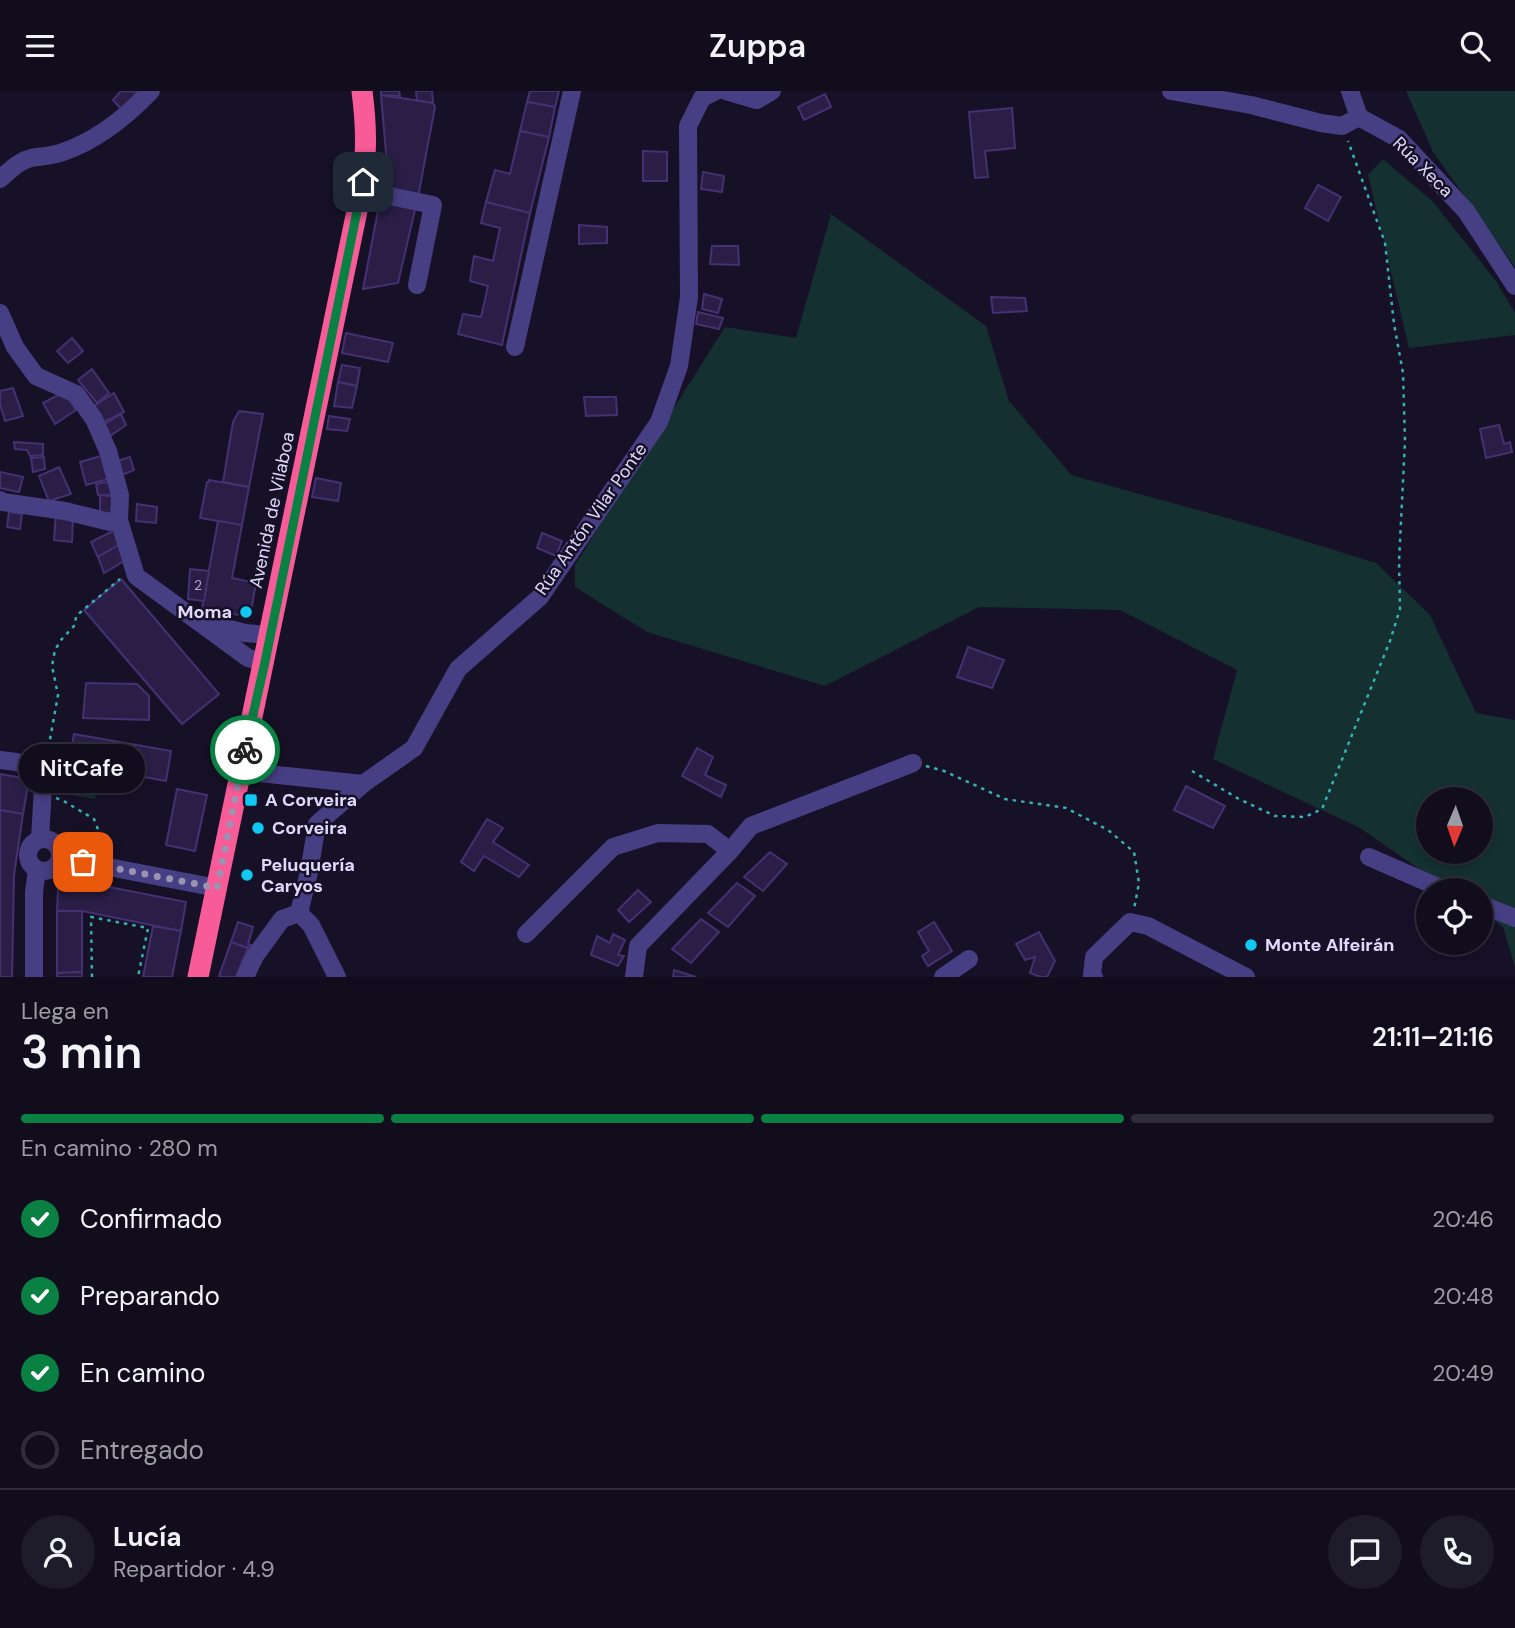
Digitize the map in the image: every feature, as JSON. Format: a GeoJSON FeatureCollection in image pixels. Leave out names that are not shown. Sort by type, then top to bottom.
{"type":"FeatureCollection","features":[{"type":"Feature","properties":{"kind":"highway","name":"Avenida de Vilaboa"},"geometry":{"type":"LineString","coordinates":[[198,977],[361,190],[366,133],[362,91]]}},
{"type":"Feature","properties":{"kind":"street"},"geometry":{"type":"LineString","coordinates":[[0,179],[17,164],[31,158],[64,152],[93,139],[123,118],[151,91]]}},
{"type":"Feature","properties":{"kind":"street"},"geometry":{"type":"LineString","coordinates":[[515,347],[572,91]]}},
{"type":"Feature","properties":{"kind":"street","name":"Rúa Antón Vilar Ponte"},"geometry":{"type":"LineString","coordinates":[[299,913],[317,824],[363,784],[414,748],[458,669],[540,597],[659,422],[679,366],[689,297],[688,126],[702,98],[716,91]]}},
{"type":"Feature","properties":{"kind":"street"},"geometry":{"type":"LineString","coordinates":[[726,91],[757,100],[772,91]]}},
{"type":"Feature","properties":{"kind":"street"},"geometry":{"type":"LineString","coordinates":[[1171,91],[1251,105],[1342,127],[1359,117],[1350,91]]}},
{"type":"Feature","properties":{"kind":"street","name":"Rúa Xeca"},"geometry":{"type":"LineString","coordinates":[[1359,117],[1399,139],[1466,211],[1515,286]]}},
{"type":"Feature","properties":{"kind":"street"},"geometry":{"type":"LineString","coordinates":[[361,190],[433,205],[417,285]]}},
{"type":"Feature","properties":{"kind":"street"},"geometry":{"type":"LineString","coordinates":[[0,313],[15,347],[36,376],[76,394],[94,419],[108,451],[120,495],[119,520],[136,576],[192,616],[241,641],[270,635]]}},
{"type":"Feature","properties":{"kind":"street"},"geometry":{"type":"LineString","coordinates":[[0,500],[110,522],[119,520]]}},
{"type":"Feature","properties":{"kind":"street"},"geometry":{"type":"LineString","coordinates":[[241,641],[248,657],[265,662]]}},
{"type":"Feature","properties":{"kind":"street"},"geometry":{"type":"LineString","coordinates":[[0,760],[44,769],[40,839]]}},
{"type":"Feature","properties":{"kind":"street"},"geometry":{"type":"LineString","coordinates":[[634,977],[638,946],[751,826],[913,763]]}},
{"type":"Feature","properties":{"kind":"street"},"geometry":{"type":"LineString","coordinates":[[240,771],[363,784]]}},
{"type":"Feature","properties":{"kind":"street"},"geometry":{"type":"LineString","coordinates":[[526,934],[613,847],[659,834],[708,834],[730,851]]}},
{"type":"Feature","properties":{"kind":"street"},"geometry":{"type":"LineString","coordinates":[[40,839],[49,840],[57,845],[60,859],[53,869],[42,871],[32,866],[27,853],[34,842],[40,839]]}},
{"type":"Feature","properties":{"kind":"street"},"geometry":{"type":"LineString","coordinates":[[1369,857],[1417,878]]}},
{"type":"Feature","properties":{"kind":"street"},"geometry":{"type":"LineString","coordinates":[[60,859],[217,888]]}},
{"type":"Feature","properties":{"kind":"street"},"geometry":{"type":"LineString","coordinates":[[34,977],[34,892],[37,870]]}},
{"type":"Feature","properties":{"kind":"street"},"geometry":{"type":"LineString","coordinates":[[1493,909],[1515,918]]}},
{"type":"Feature","properties":{"kind":"street"},"geometry":{"type":"LineString","coordinates":[[246,977],[255,956],[282,919],[299,913],[311,925],[337,977]]}},
{"type":"Feature","properties":{"kind":"street"},"geometry":{"type":"LineString","coordinates":[[1094,977],[1094,957],[1130,922],[1148,926],[1246,977]]}},
{"type":"Feature","properties":{"kind":"street"},"geometry":{"type":"LineString","coordinates":[[943,977],[969,959]]}},
{"type":"Feature","properties":{"kind":"path"},"geometry":{"type":"LineString","coordinates":[[1192,771],[1237,798],[1275,816],[1305,817],[1322,809],[1390,641],[1400,609],[1399,562],[1405,441],[1403,373],[1394,324],[1385,243],[1342,127]]}},
{"type":"Feature","properties":{"kind":"path"},"geometry":{"type":"LineString","coordinates":[[44,769],[58,695],[52,666],[55,650],[75,625],[76,616],[134,568]]}},
{"type":"Feature","properties":{"kind":"path"},"geometry":{"type":"LineString","coordinates":[[913,763],[944,771],[1004,799],[1066,808],[1108,830],[1134,852],[1139,883],[1130,922]]}},
{"type":"Feature","properties":{"kind":"path"},"geometry":{"type":"LineString","coordinates":[[41,796],[62,800],[94,819],[106,850]]}},
{"type":"Feature","properties":{"kind":"path"},"geometry":{"type":"LineString","coordinates":[[92,977],[91,917],[148,928],[138,977]]}},
{"type":"Feature","properties":{"kind":"green space"},"geometry":{"type":"Polygon","coordinates":[[[1406,91],[1515,91],[1515,267],[1433,152],[1406,91]]]}},
{"type":"Feature","properties":{"kind":"green space"},"geometry":{"type":"Polygon","coordinates":[[[1383,159],[1433,202],[1496,281],[1515,313],[1515,335],[1409,348],[1368,175],[1383,159]]]}},
{"type":"Feature","properties":{"kind":"green space"},"geometry":{"type":"Polygon","coordinates":[[[831,214],[986,326],[1009,401],[1071,475],[1263,528],[1376,563],[1430,615],[1476,713],[1515,720],[1515,967],[1503,927],[1493,920],[1493,878],[1432,878],[1360,828],[1213,759],[1237,670],[1120,610],[979,607],[825,686],[647,632],[575,587],[575,565],[725,327],[796,338],[831,214]]]}},
{"type":"Feature","properties":{"kind":"green space"},"geometry":{"type":"Polygon","coordinates":[[[74,773],[99,777],[95,799],[71,795],[74,773]]]}},
{"type":"Feature","properties":{"kind":"building"},"geometry":{"type":"Polygon","coordinates":[[[121,91],[138,92],[121,109],[113,100],[121,91]]]}},
{"type":"Feature","properties":{"kind":"building"},"geometry":{"type":"Polygon","coordinates":[[[381,91],[399,91],[400,96],[381,95],[381,91]]]}},
{"type":"Feature","properties":{"kind":"building"},"geometry":{"type":"Polygon","coordinates":[[[416,91],[432,91],[433,103],[417,101],[416,91]]]}},
{"type":"Feature","properties":{"kind":"building"},"geometry":{"type":"Polygon","coordinates":[[[530,91],[559,91],[555,107],[527,102],[530,91]]]}},
{"type":"Feature","properties":{"kind":"building"},"geometry":{"type":"Polygon","coordinates":[[[825,94],[831,107],[804,120],[798,107],[825,94]]]}},
{"type":"Feature","properties":{"kind":"building"},"geometry":{"type":"Polygon","coordinates":[[[381,95],[433,103],[435,107],[418,197],[380,200],[386,153],[381,95]]]}},
{"type":"Feature","properties":{"kind":"building"},"geometry":{"type":"Polygon","coordinates":[[[527,102],[555,107],[549,137],[520,131],[527,102]]]}},
{"type":"Feature","properties":{"kind":"building"},"geometry":{"type":"Polygon","coordinates":[[[1012,108],[1015,148],[985,151],[988,177],[975,178],[969,112],[1012,108]]]}},
{"type":"Feature","properties":{"kind":"building"},"geometry":{"type":"Polygon","coordinates":[[[520,131],[549,137],[530,213],[486,202],[495,170],[510,174],[520,131]]]}},
{"type":"Feature","properties":{"kind":"building"},"geometry":{"type":"Polygon","coordinates":[[[643,151],[667,152],[667,181],[643,181],[643,151]]]}},
{"type":"Feature","properties":{"kind":"building"},"geometry":{"type":"Polygon","coordinates":[[[703,172],[724,176],[722,192],[701,189],[703,172]]]}},
{"type":"Feature","properties":{"kind":"building"},"geometry":{"type":"Polygon","coordinates":[[[1318,185],[1341,197],[1328,221],[1305,208],[1318,185]]]}},
{"type":"Feature","properties":{"kind":"building"},"geometry":{"type":"Polygon","coordinates":[[[418,197],[398,283],[363,289],[380,200],[418,197]]]}},
{"type":"Feature","properties":{"kind":"building"},"geometry":{"type":"Polygon","coordinates":[[[486,202],[530,213],[502,345],[458,334],[463,314],[481,317],[488,286],[470,281],[474,256],[493,261],[500,228],[481,223],[486,202]]]}},
{"type":"Feature","properties":{"kind":"building"},"geometry":{"type":"Polygon","coordinates":[[[579,225],[607,227],[607,243],[579,244],[579,225]]]}},
{"type":"Feature","properties":{"kind":"building"},"geometry":{"type":"Polygon","coordinates":[[[712,246],[738,246],[739,265],[710,264],[712,246]]]}},
{"type":"Feature","properties":{"kind":"building"},"geometry":{"type":"Polygon","coordinates":[[[704,294],[722,299],[718,313],[702,309],[704,294]]]}},
{"type":"Feature","properties":{"kind":"building"},"geometry":{"type":"Polygon","coordinates":[[[991,297],[1025,298],[1027,311],[993,313],[991,297]]]}},
{"type":"Feature","properties":{"kind":"building"},"geometry":{"type":"Polygon","coordinates":[[[698,312],[723,318],[719,329],[696,324],[698,312]]]}},
{"type":"Feature","properties":{"kind":"building"},"geometry":{"type":"Polygon","coordinates":[[[346,333],[393,343],[388,362],[342,353],[346,333]]]}},
{"type":"Feature","properties":{"kind":"building"},"geometry":{"type":"Polygon","coordinates":[[[72,338],[83,351],[68,363],[57,351],[72,338]]]}},
{"type":"Feature","properties":{"kind":"building"},"geometry":{"type":"Polygon","coordinates":[[[342,365],[360,368],[357,386],[338,382],[342,365]]]}},
{"type":"Feature","properties":{"kind":"building"},"geometry":{"type":"Polygon","coordinates":[[[92,369],[109,393],[97,403],[78,380],[92,369]]]}},
{"type":"Feature","properties":{"kind":"building"},"geometry":{"type":"Polygon","coordinates":[[[338,382],[357,386],[352,408],[334,406],[338,382]]]}},
{"type":"Feature","properties":{"kind":"building"},"geometry":{"type":"Polygon","coordinates":[[[13,388],[23,416],[5,421],[0,404],[0,391],[13,388]]]}},
{"type":"Feature","properties":{"kind":"building"},"geometry":{"type":"Polygon","coordinates":[[[64,392],[76,410],[55,424],[43,403],[64,392]]]}},
{"type":"Feature","properties":{"kind":"building"},"geometry":{"type":"Polygon","coordinates":[[[114,393],[124,412],[102,423],[94,406],[114,393]]]}},
{"type":"Feature","properties":{"kind":"building"},"geometry":{"type":"Polygon","coordinates":[[[584,397],[616,397],[617,415],[586,416],[584,397]]]}},
{"type":"Feature","properties":{"kind":"building"},"geometry":{"type":"Polygon","coordinates":[[[239,411],[263,414],[249,487],[223,482],[233,422],[239,411]]]}},
{"type":"Feature","properties":{"kind":"building"},"geometry":{"type":"Polygon","coordinates":[[[121,414],[126,425],[110,436],[103,425],[121,414]]]}},
{"type":"Feature","properties":{"kind":"building"},"geometry":{"type":"Polygon","coordinates":[[[329,416],[350,419],[347,431],[327,429],[329,416]]]}},
{"type":"Feature","properties":{"kind":"building"},"geometry":{"type":"Polygon","coordinates":[[[1499,425],[1504,444],[1510,442],[1512,452],[1486,458],[1480,429],[1499,425]]]}},
{"type":"Feature","properties":{"kind":"building"},"geometry":{"type":"Polygon","coordinates":[[[14,442],[43,444],[43,455],[30,456],[27,450],[15,449],[14,442]]]}},
{"type":"Feature","properties":{"kind":"building"},"geometry":{"type":"Polygon","coordinates":[[[104,455],[112,478],[86,485],[80,462],[104,455]]]}},
{"type":"Feature","properties":{"kind":"building"},"geometry":{"type":"Polygon","coordinates":[[[44,457],[45,469],[33,472],[31,458],[44,457]]]}},
{"type":"Feature","properties":{"kind":"building"},"geometry":{"type":"Polygon","coordinates":[[[130,457],[134,470],[120,476],[115,462],[130,457]]]}},
{"type":"Feature","properties":{"kind":"building"},"geometry":{"type":"Polygon","coordinates":[[[59,467],[71,494],[49,501],[39,476],[59,467]]]}},
{"type":"Feature","properties":{"kind":"building"},"geometry":{"type":"Polygon","coordinates":[[[0,472],[23,477],[19,492],[0,488],[0,472]]]}},
{"type":"Feature","properties":{"kind":"building"},"geometry":{"type":"Polygon","coordinates":[[[316,478],[341,483],[338,501],[312,497],[316,478]]]}},
{"type":"Feature","properties":{"kind":"building"},"geometry":{"type":"Polygon","coordinates":[[[209,480],[249,487],[242,525],[200,518],[209,480]]]}},
{"type":"Feature","properties":{"kind":"building"},"geometry":{"type":"Polygon","coordinates":[[[114,481],[115,495],[98,495],[96,484],[114,481]]]}},
{"type":"Feature","properties":{"kind":"building"},"geometry":{"type":"Polygon","coordinates":[[[100,495],[116,497],[113,516],[100,514],[100,495]]]}},
{"type":"Feature","properties":{"kind":"building"},"geometry":{"type":"Polygon","coordinates":[[[137,504],[157,507],[156,523],[136,521],[137,504]]]}},
{"type":"Feature","properties":{"kind":"building"},"geometry":{"type":"Polygon","coordinates":[[[9,512],[22,514],[20,529],[7,527],[9,512]]]}},
{"type":"Feature","properties":{"kind":"building"},"geometry":{"type":"Polygon","coordinates":[[[56,513],[73,516],[72,542],[54,540],[56,513]]]}},
{"type":"Feature","properties":{"kind":"building"},"geometry":{"type":"Polygon","coordinates":[[[218,521],[242,525],[232,578],[256,583],[250,617],[202,608],[218,521]]]}},
{"type":"Feature","properties":{"kind":"building"},"geometry":{"type":"Polygon","coordinates":[[[115,530],[120,544],[98,557],[91,542],[115,530]]]}},
{"type":"Feature","properties":{"kind":"building"},"geometry":{"type":"Polygon","coordinates":[[[542,533],[562,541],[556,556],[537,548],[542,533]]]}},
{"type":"Feature","properties":{"kind":"building"},"geometry":{"type":"Polygon","coordinates":[[[120,544],[126,560],[104,573],[98,557],[120,544]]]}},
{"type":"Feature","properties":{"kind":"building"},"geometry":{"type":"Polygon","coordinates":[[[190,569],[209,571],[204,601],[188,599],[190,569]]]}},
{"type":"Feature","properties":{"kind":"building"},"geometry":{"type":"Polygon","coordinates":[[[121,579],[219,694],[182,724],[84,610],[121,579]]]}},
{"type":"Feature","properties":{"kind":"building"},"geometry":{"type":"Polygon","coordinates":[[[968,647],[1004,660],[992,688],[957,677],[968,647]]]}},
{"type":"Feature","properties":{"kind":"building"},"geometry":{"type":"Polygon","coordinates":[[[86,683],[137,684],[149,696],[149,720],[83,718],[86,683]]]}},
{"type":"Feature","properties":{"kind":"building"},"geometry":{"type":"Polygon","coordinates":[[[74,734],[171,751],[166,781],[69,763],[74,734]]]}},
{"type":"Feature","properties":{"kind":"building"},"geometry":{"type":"Polygon","coordinates":[[[697,748],[713,757],[705,775],[726,785],[721,797],[682,776],[697,748]]]}},
{"type":"Feature","properties":{"kind":"building"},"geometry":{"type":"Polygon","coordinates":[[[0,774],[29,779],[23,814],[0,810],[0,774]]]}},
{"type":"Feature","properties":{"kind":"building"},"geometry":{"type":"Polygon","coordinates":[[[1186,786],[1225,806],[1213,828],[1174,810],[1186,786]]]}},
{"type":"Feature","properties":{"kind":"building"},"geometry":{"type":"Polygon","coordinates":[[[177,789],[207,795],[195,851],[166,845],[177,789]]]}},
{"type":"Feature","properties":{"kind":"building"},"geometry":{"type":"Polygon","coordinates":[[[0,810],[23,814],[14,875],[12,977],[0,977],[0,810]]]}},
{"type":"Feature","properties":{"kind":"building"},"geometry":{"type":"Polygon","coordinates":[[[487,819],[503,828],[493,842],[529,865],[519,877],[484,856],[474,871],[461,862],[487,819]]]}},
{"type":"Feature","properties":{"kind":"building"},"geometry":{"type":"Polygon","coordinates":[[[770,852],[787,864],[763,891],[744,877],[770,852]]]}},
{"type":"Feature","properties":{"kind":"building"},"geometry":{"type":"Polygon","coordinates":[[[68,879],[186,902],[181,931],[82,911],[57,911],[58,888],[68,879]]]}},
{"type":"Feature","properties":{"kind":"building"},"geometry":{"type":"Polygon","coordinates":[[[737,883],[755,896],[728,927],[708,913],[737,883]]]}},
{"type":"Feature","properties":{"kind":"building"},"geometry":{"type":"Polygon","coordinates":[[[638,890],[651,902],[629,922],[618,910],[638,890]]]}},
{"type":"Feature","properties":{"kind":"building"},"geometry":{"type":"Polygon","coordinates":[[[57,911],[82,911],[82,972],[57,973],[57,911]]]}},
{"type":"Feature","properties":{"kind":"building"},"geometry":{"type":"Polygon","coordinates":[[[701,919],[719,932],[691,963],[672,949],[701,919]]]}},
{"type":"Feature","properties":{"kind":"building"},"geometry":{"type":"Polygon","coordinates":[[[238,922],[253,927],[248,944],[251,945],[248,948],[231,942],[238,922]]]}},
{"type":"Feature","properties":{"kind":"building"},"geometry":{"type":"Polygon","coordinates":[[[934,922],[952,951],[928,966],[922,956],[929,951],[918,932],[934,922]]]}},
{"type":"Feature","properties":{"kind":"building"},"geometry":{"type":"Polygon","coordinates":[[[153,926],[181,931],[172,977],[143,977],[153,926]]]}},
{"type":"Feature","properties":{"kind":"building"},"geometry":{"type":"Polygon","coordinates":[[[1039,932],[1055,961],[1047,977],[1030,973],[1035,957],[1025,960],[1016,944],[1039,932]]]}},
{"type":"Feature","properties":{"kind":"building"},"geometry":{"type":"Polygon","coordinates":[[[613,934],[625,940],[618,955],[624,956],[618,966],[591,955],[597,936],[610,943],[613,934]]]}},
{"type":"Feature","properties":{"kind":"building"},"geometry":{"type":"Polygon","coordinates":[[[231,942],[248,948],[236,977],[219,976],[231,942]]]}},
{"type":"Feature","properties":{"kind":"building"},"geometry":{"type":"Polygon","coordinates":[[[674,970],[696,977],[673,977],[674,970]]]}},
{"type":"Feature","properties":{"kind":"building"},"geometry":{"type":"Polygon","coordinates":[[[82,972],[82,977],[57,977],[57,973],[82,972]]]}},
{"type":"Feature","properties":{"kind":"way so far"},"geometry":{"type":"LineString","coordinates":[[83,862],[217,888],[245,750]]}},
{"type":"Feature","properties":{"kind":"place","name":"Moma"},"geometry":{"type":"Point","coordinates":[246,612]}},
{"type":"Feature","properties":{"kind":"place","name":"A Corveira"},"geometry":{"type":"Point","coordinates":[251,800]}},
{"type":"Feature","properties":{"kind":"place","name":"Corveira"},"geometry":{"type":"Point","coordinates":[258,828]}},
{"type":"Feature","properties":{"kind":"place","name":"NitCafe"},"geometry":{"type":"Point","coordinates":[83,862]}},
{"type":"Feature","properties":{"kind":"place","name":"Peluquería Caryos"},"geometry":{"type":"Point","coordinates":[247,875]}},
{"type":"Feature","properties":{"kind":"place","name":"Monte Alfeirán"},"geometry":{"type":"Point","coordinates":[1251,945]}},
{"type":"Feature","properties":{"kind":"route"},"geometry":{"type":"LineString","coordinates":[[245,750],[363,182]]}}]}
